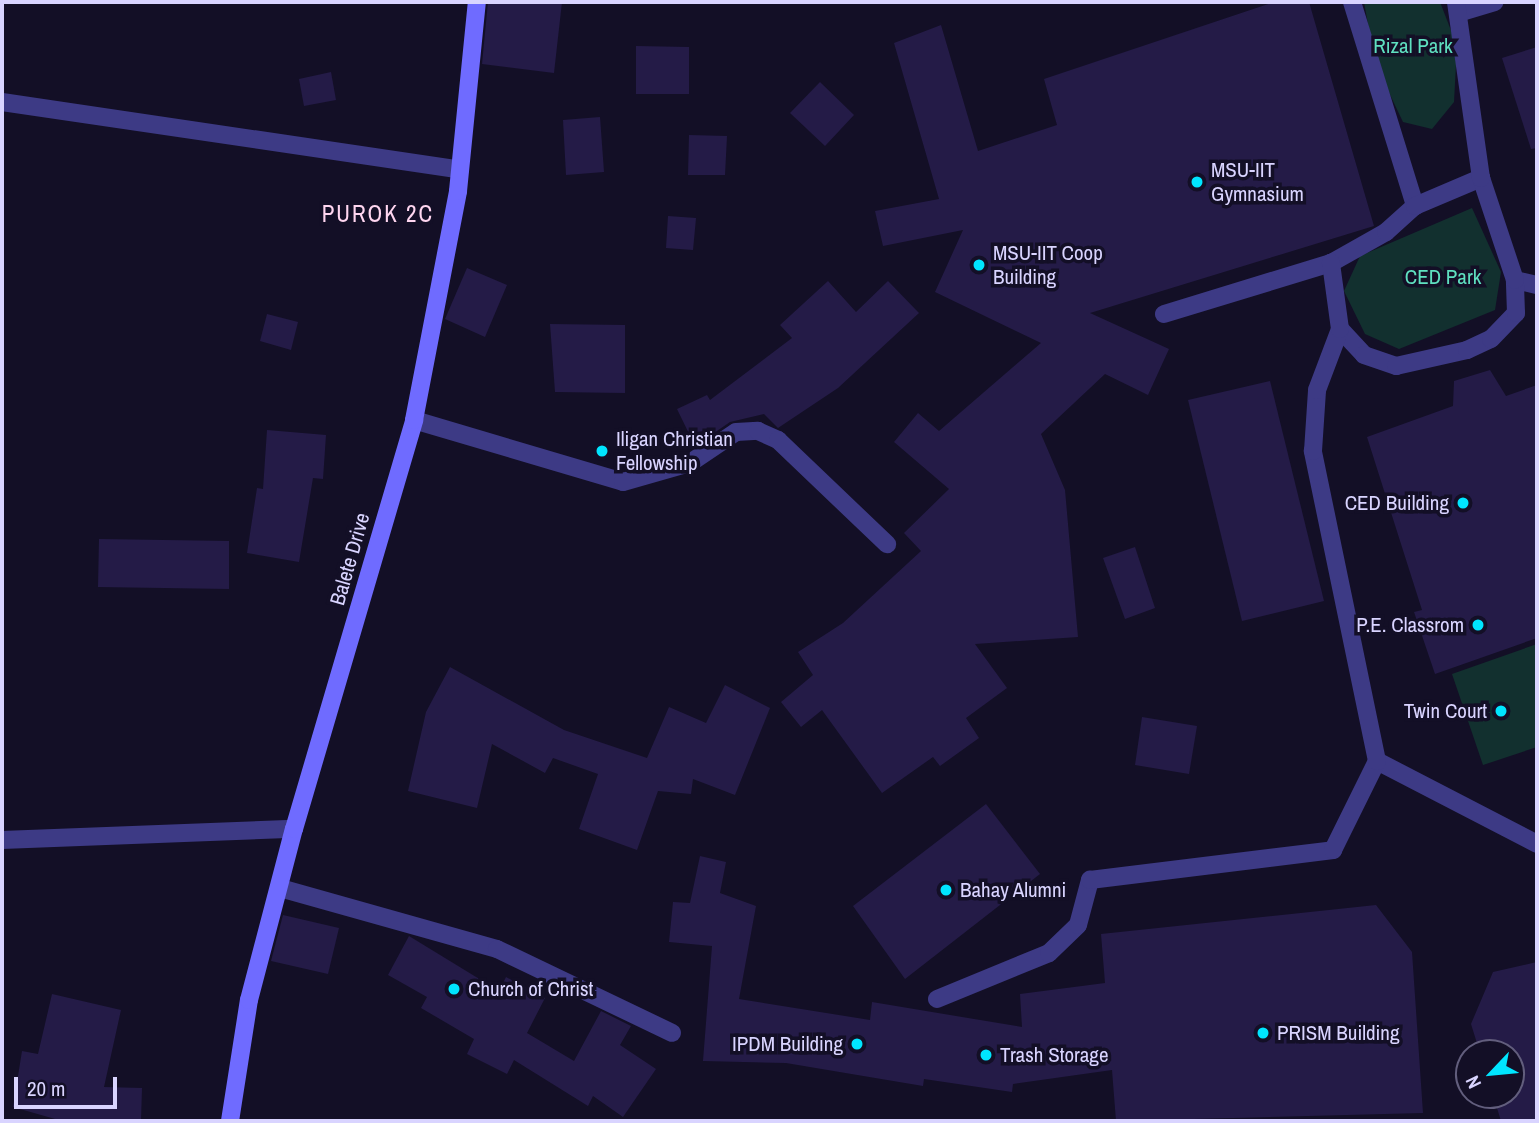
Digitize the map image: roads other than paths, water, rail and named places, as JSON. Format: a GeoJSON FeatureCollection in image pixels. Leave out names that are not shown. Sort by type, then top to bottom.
{"type":"FeatureCollection","features":[{"type":"Feature","properties":{"kind":"street","name":"Balete Drive"},"geometry":{"type":"LineString","coordinates":[[230,1121],[249,1000],[293,830],[414,420],[460,170],[477,2]]}},
{"type":"Feature","properties":{"kind":"street"},"geometry":{"type":"LineString","coordinates":[[1352,2],[1415,206]]}},
{"type":"Feature","properties":{"kind":"street"},"geometry":{"type":"LineString","coordinates":[[1340,329],[1364,355],[1396,366],[1467,350],[1491,339],[1516,313],[1515,280],[1481,178],[1459,7],[1494,2]]}},
{"type":"Feature","properties":{"kind":"street"},"geometry":{"type":"LineString","coordinates":[[2,102],[460,170]]}},
{"type":"Feature","properties":{"kind":"street"},"geometry":{"type":"LineString","coordinates":[[1164,314],[1331,263],[1386,232],[1415,206],[1481,178]]}},
{"type":"Feature","properties":{"kind":"street"},"geometry":{"type":"LineString","coordinates":[[937,999],[1049,953],[1078,925],[1090,880],[1333,850],[1377,761],[1313,451],[1317,390],[1340,329],[1331,263]]}},
{"type":"Feature","properties":{"kind":"street"},"geometry":{"type":"LineString","coordinates":[[1515,280],[1537,285]]}},
{"type":"Feature","properties":{"kind":"street"},"geometry":{"type":"LineString","coordinates":[[414,420],[623,482],[690,463],[736,432],[758,431],[778,440],[887,544]]}},
{"type":"Feature","properties":{"kind":"street"},"geometry":{"type":"LineString","coordinates":[[1377,761],[1537,844]]}},
{"type":"Feature","properties":{"kind":"street"},"geometry":{"type":"LineString","coordinates":[[2,840],[293,830]]}},
{"type":"Feature","properties":{"kind":"street"},"geometry":{"type":"LineString","coordinates":[[280,888],[498,949],[672,1033]]}},
{"type":"Feature","properties":{"kind":"place","name":"MSU-IIT Gymnasium"},"geometry":{"type":"Point","coordinates":[1197,182]}},
{"type":"Feature","properties":{"kind":"place","name":"MSU-IIT Coop Building"},"geometry":{"type":"Point","coordinates":[979,265]}},
{"type":"Feature","properties":{"kind":"place","name":"Iligan Christian Fellowship"},"geometry":{"type":"Point","coordinates":[602,451]}},
{"type":"Feature","properties":{"kind":"place","name":"CED Building"},"geometry":{"type":"Point","coordinates":[1463,503]}},
{"type":"Feature","properties":{"kind":"place","name":"P.E. Classrom"},"geometry":{"type":"Point","coordinates":[1478,625]}},
{"type":"Feature","properties":{"kind":"place","name":"Twin Court"},"geometry":{"type":"Point","coordinates":[1501,711]}},
{"type":"Feature","properties":{"kind":"place","name":"Bahay Alumni"},"geometry":{"type":"Point","coordinates":[946,890]}},
{"type":"Feature","properties":{"kind":"place","name":"Church of Christ"},"geometry":{"type":"Point","coordinates":[454,989]}},
{"type":"Feature","properties":{"kind":"place","name":"PRISM Building"},"geometry":{"type":"Point","coordinates":[1263,1033]}},
{"type":"Feature","properties":{"kind":"place","name":"IPDM Building"},"geometry":{"type":"Point","coordinates":[857,1044]}},
{"type":"Feature","properties":{"kind":"place","name":"Trash Storage"},"geometry":{"type":"Point","coordinates":[986,1055]}},
{"type":"Feature","properties":{"kind":"district","name":"PUROK 2C"},"geometry":{"type":"Point","coordinates":[378,214]}},
{"type":"Feature","properties":{"kind":"park label","name":"Rizal Park"},"geometry":{"type":"Point","coordinates":[1413,46]}},
{"type":"Feature","properties":{"kind":"park label","name":"CED Park"},"geometry":{"type":"Point","coordinates":[1443,277]}}]}
